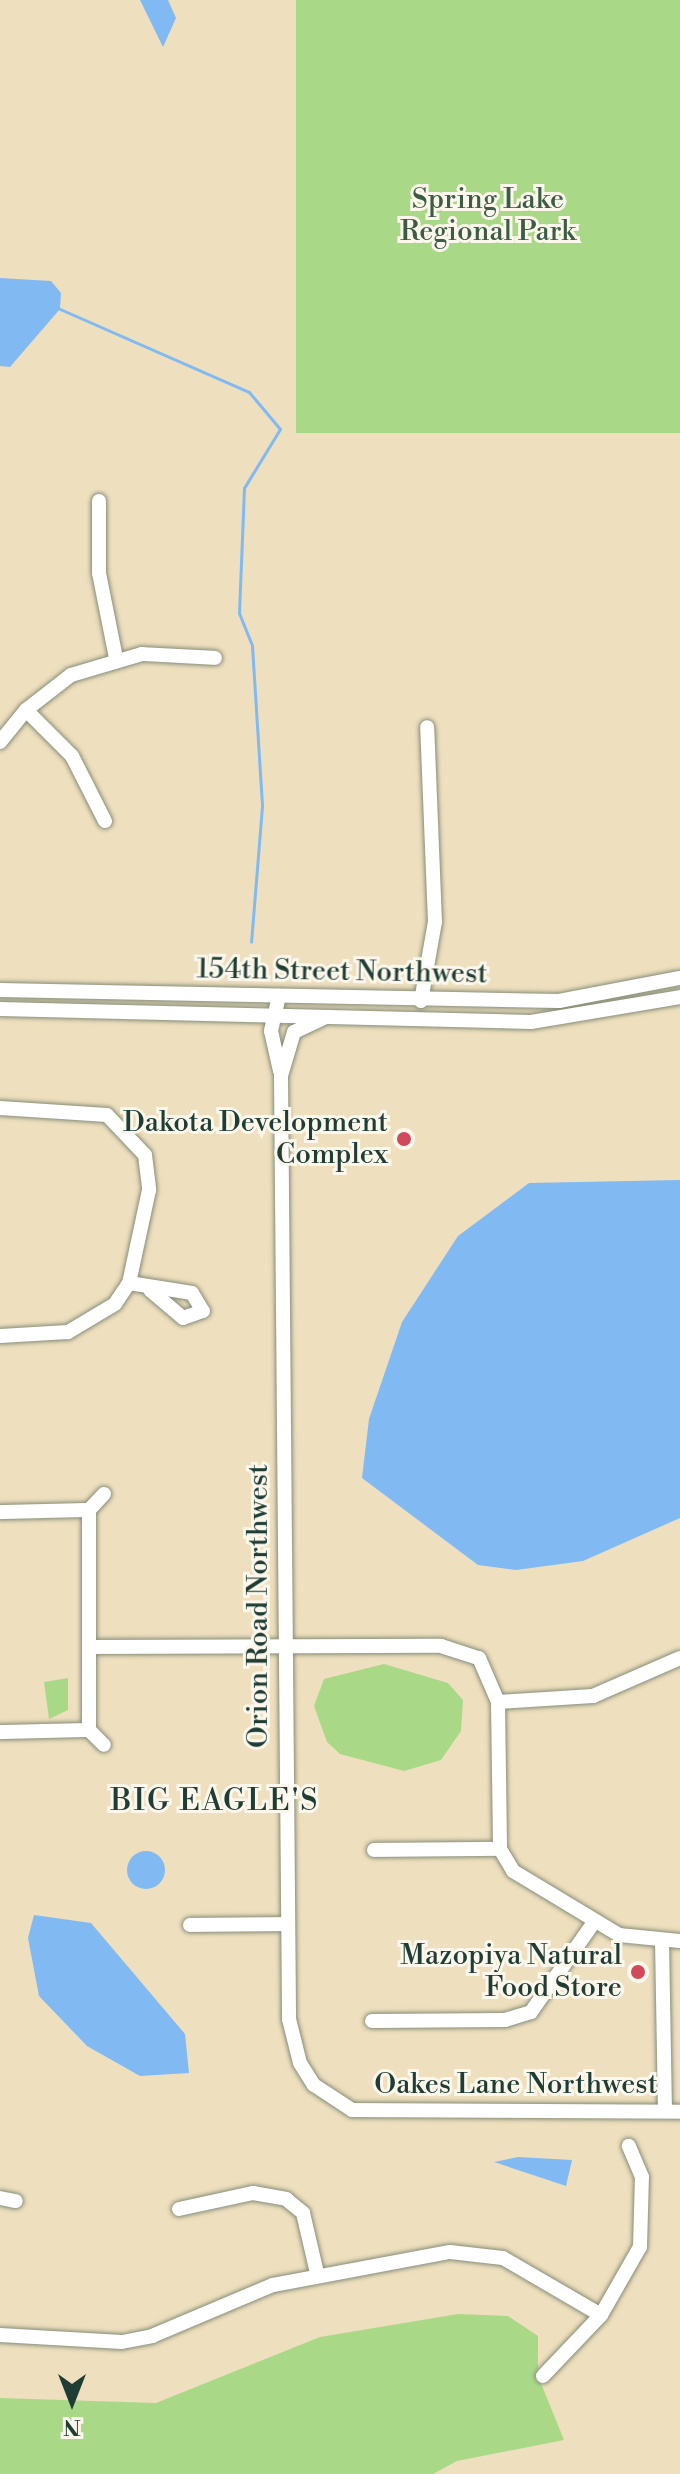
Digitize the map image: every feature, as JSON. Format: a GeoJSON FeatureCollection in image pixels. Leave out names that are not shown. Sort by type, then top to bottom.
{"type":"FeatureCollection","features":[{"type":"Feature","properties":{"kind":"street"},"geometry":{"type":"LineString","coordinates":[[99,501],[99,573],[116,658]]}},
{"type":"Feature","properties":{"kind":"street"},"geometry":{"type":"LineString","coordinates":[[0,742],[26,710],[71,675],[116,658],[215,658]]}},
{"type":"Feature","properties":{"kind":"street"},"geometry":{"type":"LineString","coordinates":[[26,710],[72,756],[105,821]]}},
{"type":"Feature","properties":{"kind":"street"},"geometry":{"type":"LineString","coordinates":[[421,1001],[435,922],[427,727]]}},
{"type":"Feature","properties":{"kind":"street","name":"154th Street Northwest"},"geometry":{"type":"LineString","coordinates":[[0,990],[421,1001],[559,1001],[680,978]]}},
{"type":"Feature","properties":{"kind":"street","name":"Orion Road Northwest"},"geometry":{"type":"LineString","coordinates":[[279,996],[274,1016],[281,1076],[289,2019],[300,2063],[314,2085],[352,2110]]}},
{"type":"Feature","properties":{"kind":"street","name":"154th Street Northwest"},"geometry":{"type":"LineString","coordinates":[[0,1009],[531,1022],[680,997]]}},
{"type":"Feature","properties":{"kind":"street","name":"Orion Road Northwest"},"geometry":{"type":"LineString","coordinates":[[281,1076],[294,1032],[326,1017]]}},
{"type":"Feature","properties":{"kind":"street"},"geometry":{"type":"LineString","coordinates":[[0,1108],[92,1110],[134,1138],[149,1190],[129,1283],[87,1326],[0,1336]]}},
{"type":"Feature","properties":{"kind":"street"},"geometry":{"type":"LineString","coordinates":[[129,1283],[150,1290]]}},
{"type":"Feature","properties":{"kind":"street"},"geometry":{"type":"LineString","coordinates":[[104,1494],[89,1510],[89,1730],[104,1745]]}},
{"type":"Feature","properties":{"kind":"street"},"geometry":{"type":"LineString","coordinates":[[0,1512],[89,1510]]}},
{"type":"Feature","properties":{"kind":"street"},"geometry":{"type":"LineString","coordinates":[[89,1647],[462,1651],[491,1674],[498,1702],[500,1849],[523,1880],[619,1935],[680,1941]]}},
{"type":"Feature","properties":{"kind":"street"},"geometry":{"type":"LineString","coordinates":[[498,1702],[593,1696],[680,1658]]}},
{"type":"Feature","properties":{"kind":"street"},"geometry":{"type":"LineString","coordinates":[[0,1732],[89,1730]]}},
{"type":"Feature","properties":{"kind":"street"},"geometry":{"type":"LineString","coordinates":[[374,1850],[500,1849]]}},
{"type":"Feature","properties":{"kind":"street"},"geometry":{"type":"LineString","coordinates":[[372,2021],[505,2020],[531,2012],[594,1922]]}},
{"type":"Feature","properties":{"kind":"street"},"geometry":{"type":"LineString","coordinates":[[190,1925],[287,1924]]}},
{"type":"Feature","properties":{"kind":"street"},"geometry":{"type":"LineString","coordinates":[[662,1940],[672,2112]]}},
{"type":"Feature","properties":{"kind":"street","name":"Oakes Lane Northwest"},"geometry":{"type":"LineString","coordinates":[[352,2110],[672,2112]]}},
{"type":"Feature","properties":{"kind":"street"},"geometry":{"type":"LineString","coordinates":[[543,2376],[601,2315],[640,2247],[642,2177],[629,2146]]}},
{"type":"Feature","properties":{"kind":"street"},"geometry":{"type":"LineString","coordinates":[[179,2209],[253,2193],[286,2199],[303,2213],[317,2273]]}},
{"type":"Feature","properties":{"kind":"street"},"geometry":{"type":"LineString","coordinates":[[0,2198],[16,2201]]}},
{"type":"Feature","properties":{"kind":"street"},"geometry":{"type":"LineString","coordinates":[[0,2335],[122,2342],[152,2336],[317,2273],[475,2253],[527,2269],[601,2315]]}},
{"type":"Feature","properties":{"kind":"green space","name":"Spring Lake Regional Park"},"geometry":{"type":"Polygon","coordinates":[[[296,0],[680,0],[680,433],[296,433],[296,0]]]}},
{"type":"Feature","properties":{"kind":"green space"},"geometry":{"type":"Polygon","coordinates":[[[384,1664],[448,1683],[463,1700],[461,1731],[441,1760],[404,1771],[340,1754],[327,1742],[314,1706],[324,1679],[384,1664]]]}},
{"type":"Feature","properties":{"kind":"green space"},"geometry":{"type":"Polygon","coordinates":[[[68,1678],[68,1710],[49,1719],[44,1682],[68,1678]]]}},
{"type":"Feature","properties":{"kind":"green space"},"geometry":{"type":"Polygon","coordinates":[[[458,2314],[508,2316],[538,2336],[538,2376],[564,2440],[457,2461],[433,2474],[0,2474],[0,2398],[156,2403],[320,2337],[458,2314]]]}},
{"type":"Feature","properties":{"kind":"water"},"geometry":{"type":"Polygon","coordinates":[[[140,0],[168,0],[176,18],[163,47],[140,0]]]}},
{"type":"Feature","properties":{"kind":"water"},"geometry":{"type":"Polygon","coordinates":[[[0,278],[51,281],[61,293],[60,309],[10,367],[0,366],[0,278]]]}},
{"type":"Feature","properties":{"kind":"water"},"geometry":{"type":"Polygon","coordinates":[[[680,1180],[680,1518],[583,1561],[516,1570],[478,1565],[362,1478],[369,1419],[402,1322],[458,1236],[529,1183],[680,1180]]]}},
{"type":"Feature","properties":{"kind":"water"},"geometry":{"type":"Polygon","coordinates":[[[146,1851],[160,1856],[165,1870],[160,1884],[146,1889],[132,1884],[127,1870],[132,1856],[146,1851]]]}},
{"type":"Feature","properties":{"kind":"water"},"geometry":{"type":"Polygon","coordinates":[[[34,1915],[91,1923],[185,2034],[189,2073],[140,2076],[87,2046],[39,1996],[28,1938],[34,1915]]]}},
{"type":"Feature","properties":{"kind":"water"},"geometry":{"type":"Polygon","coordinates":[[[518,2157],[572,2160],[566,2186],[494,2162],[518,2157]]]}},
{"type":"Feature","properties":{"kind":"waterway"},"geometry":{"type":"LineString","coordinates":[[60,309],[249,392],[280,429],[244,488],[239,613],[252,646],[262,806],[251,942]]}},
{"type":"Feature","properties":{"kind":"place","name":"Dakota Development Complex"},"geometry":{"type":"Point","coordinates":[404,1139]}},
{"type":"Feature","properties":{"kind":"place","name":"Mazopiya Natural Food Store"},"geometry":{"type":"Point","coordinates":[638,1972]}},
{"type":"Feature","properties":{"kind":"district","name":"BIG EAGLE'S"},"geometry":{"type":"Point","coordinates":[215,1801]}}]}
